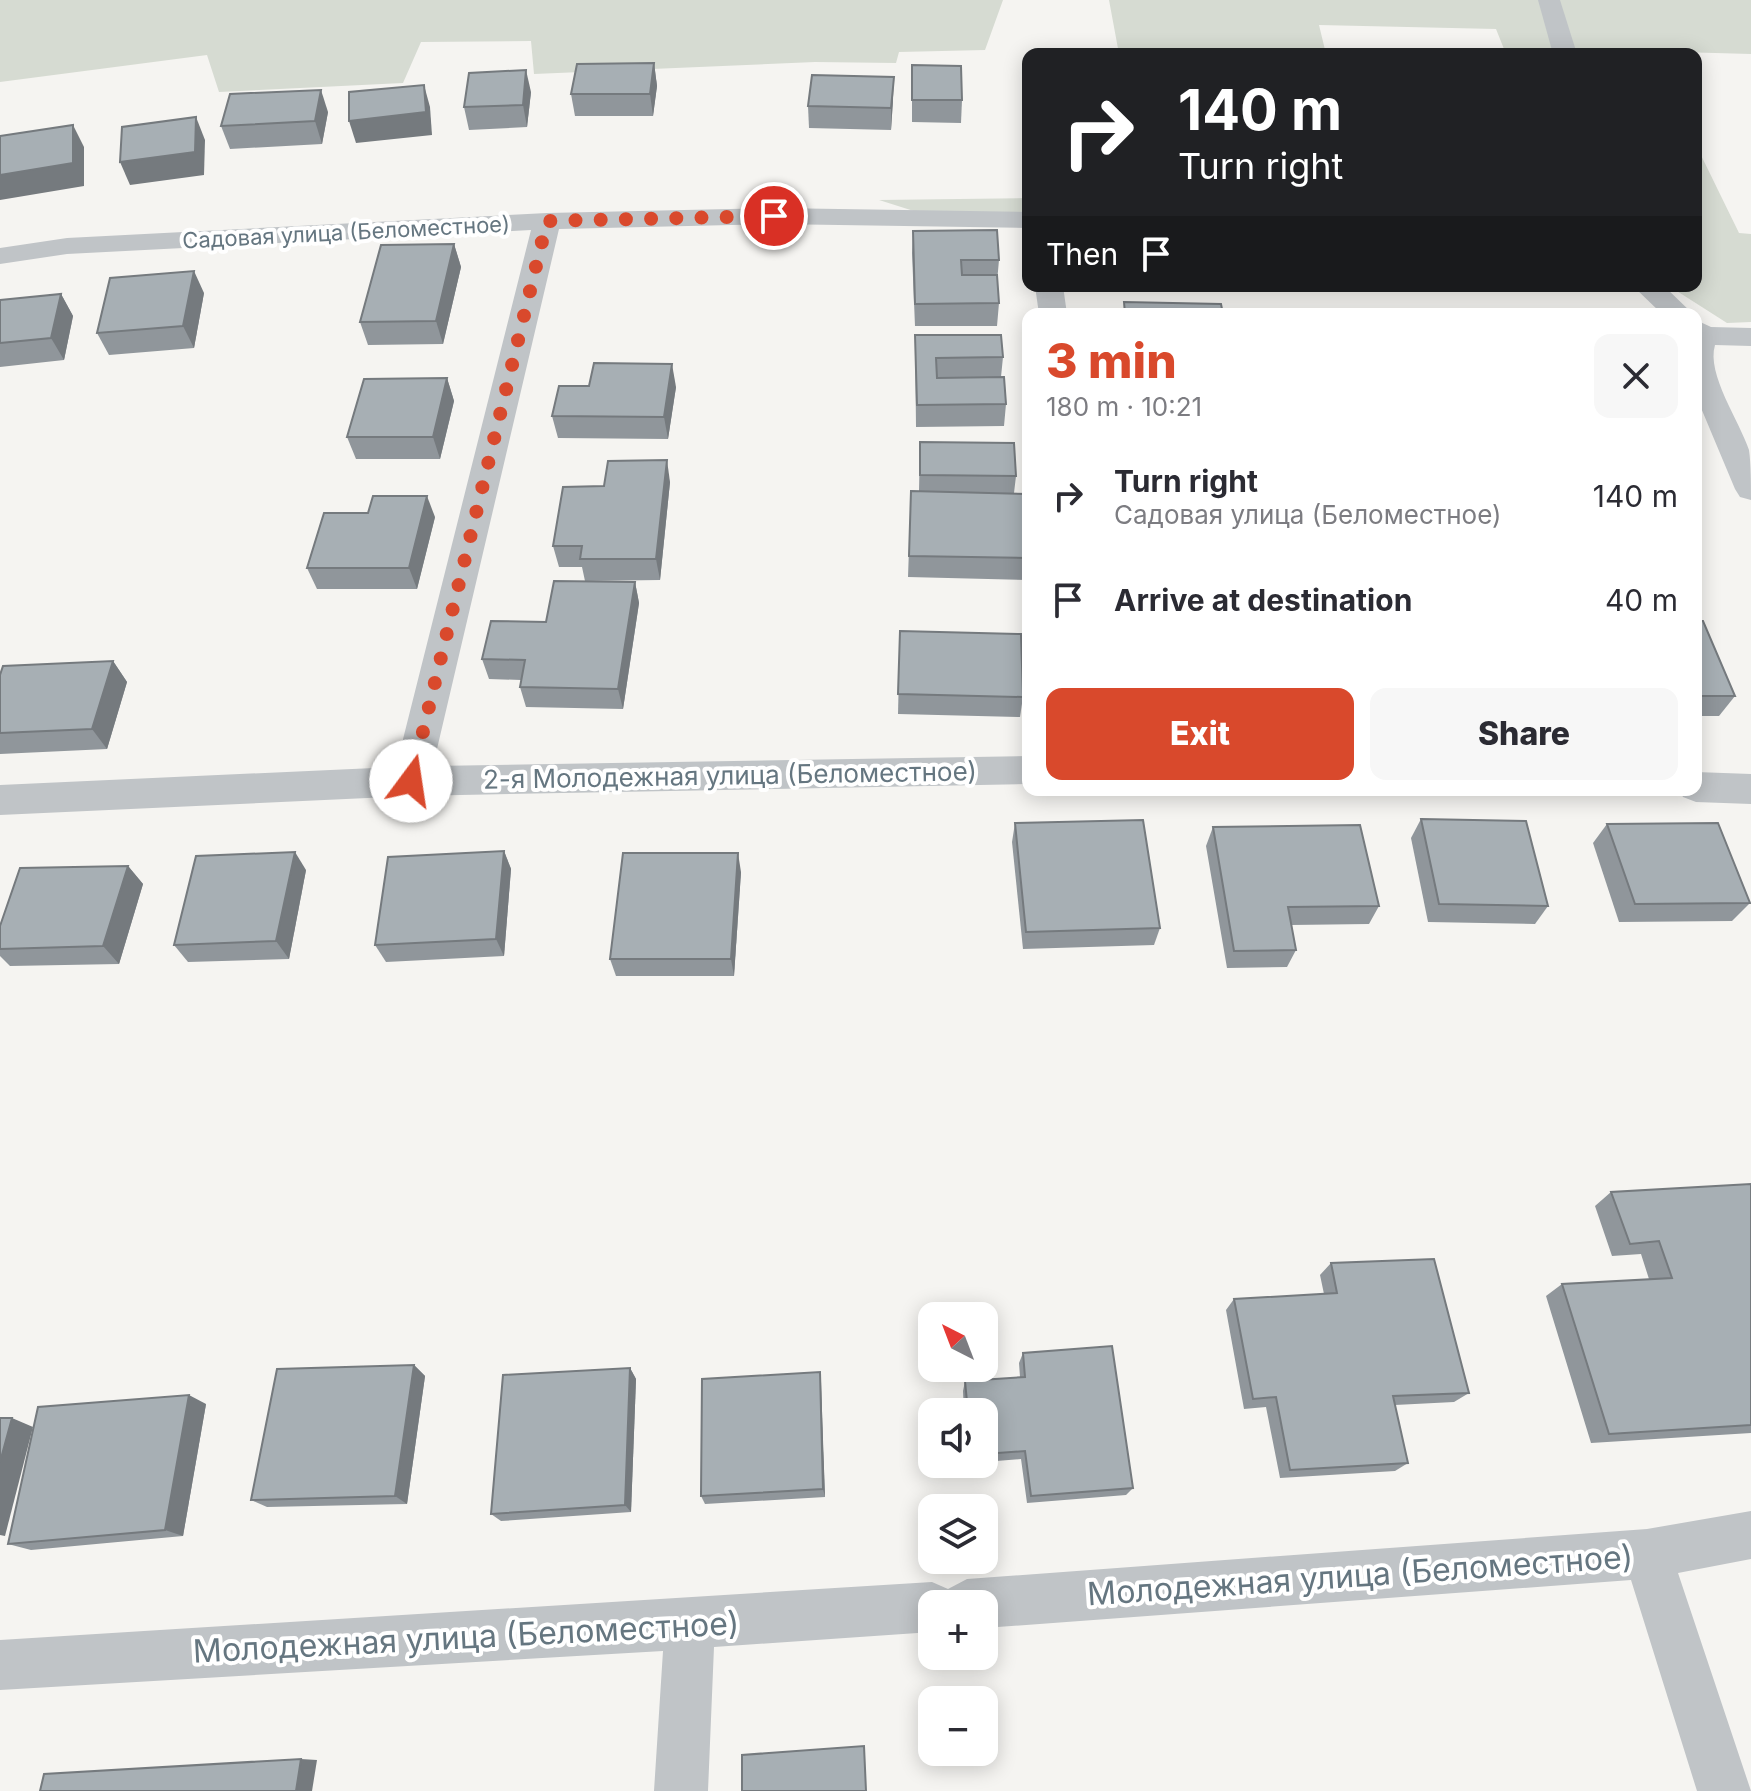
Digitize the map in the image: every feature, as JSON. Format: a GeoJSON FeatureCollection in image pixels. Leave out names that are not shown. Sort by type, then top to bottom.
{"type":"FeatureCollection","features":[{"type":"Feature","properties":{"kind":"street"},"geometry":{"type":"LineString","coordinates":[[1549,0],[1563,48]]}},
{"type":"Feature","properties":{"kind":"street","name":"Садовая улица (Беломестное)"},"geometry":{"type":"LineString","coordinates":[[0,256],[67,246],[547,221],[774,216],[1022,220]]}},
{"type":"Feature","properties":{"kind":"street"},"geometry":{"type":"LineString","coordinates":[[411,781],[547,221]]}},
{"type":"Feature","properties":{"kind":"street"},"geometry":{"type":"LineString","coordinates":[[1654,292],[1672,308]]}},
{"type":"Feature","properties":{"kind":"street"},"geometry":{"type":"LineString","coordinates":[[1702,332],[1751,337]]}},
{"type":"Feature","properties":{"kind":"street"},"geometry":{"type":"LineString","coordinates":[[1702,371],[1751,489]]}},
{"type":"Feature","properties":{"kind":"street","name":"2-я Молодежная улица (Беломестное)"},"geometry":{"type":"LineString","coordinates":[[0,800],[411,781],[1022,770]]}},
{"type":"Feature","properties":{"kind":"street"},"geometry":{"type":"LineString","coordinates":[[1702,787],[1751,789]]}},
{"type":"Feature","properties":{"kind":"street","name":"Молодежная улица (Беломестное)"},"geometry":{"type":"LineString","coordinates":[[998,1602],[1647,1554],[1751,1535]]}},
{"type":"Feature","properties":{"kind":"street"},"geometry":{"type":"LineString","coordinates":[[1647,1554],[1724,1791]]}},
{"type":"Feature","properties":{"kind":"street","name":"Молодежная улица (Беломестное)"},"geometry":{"type":"LineString","coordinates":[[0,1665],[918,1608]]}},
{"type":"Feature","properties":{"kind":"street"},"geometry":{"type":"LineString","coordinates":[[681,1791],[690,1624]]}},
{"type":"Feature","properties":{"kind":"shaded area"},"geometry":{"type":"Polygon","coordinates":[[[0,0],[1003,0],[985,50],[899,52],[896,63],[815,62],[534,74],[531,41],[421,42],[403,83],[219,92],[207,55],[0,82],[0,0]]]}},
{"type":"Feature","properties":{"kind":"shaded area"},"geometry":{"type":"Polygon","coordinates":[[[1109,0],[1549,0],[1563,48],[1504,48],[1496,29],[1319,25],[1325,48],[1118,48],[1109,0]]]}},
{"type":"Feature","properties":{"kind":"shaded area"},"geometry":{"type":"Polygon","coordinates":[[[1553,0],[1751,0],[1751,54],[1702,53],[1702,48],[1568,48],[1553,0]]]}},
{"type":"Feature","properties":{"kind":"shaded area"},"geometry":{"type":"Polygon","coordinates":[[[1702,157],[1739,233],[1751,234],[1751,322],[1727,323],[1678,292],[1702,292],[1702,157]]]}},
{"type":"Feature","properties":{"kind":"shaded area"},"geometry":{"type":"Polygon","coordinates":[[[1022,198],[1022,220],[939,219],[879,200],[1022,198]]]}},
{"type":"Feature","properties":{"kind":"building"},"geometry":{"type":"Polygon","coordinates":[[[654,63],[650,94],[571,94],[577,64],[654,63]]]}},
{"type":"Feature","properties":{"kind":"building"},"geometry":{"type":"Polygon","coordinates":[[[912,65],[961,66],[962,100],[912,100],[912,65]]]}},
{"type":"Feature","properties":{"kind":"building"},"geometry":{"type":"Polygon","coordinates":[[[526,70],[523,105],[464,107],[469,73],[526,70]]]}},
{"type":"Feature","properties":{"kind":"building"},"geometry":{"type":"Polygon","coordinates":[[[812,75],[894,77],[891,108],[808,106],[812,75]]]}},
{"type":"Feature","properties":{"kind":"building"},"geometry":{"type":"Polygon","coordinates":[[[424,85],[426,112],[349,121],[349,92],[424,85]]]}},
{"type":"Feature","properties":{"kind":"building"},"geometry":{"type":"Polygon","coordinates":[[[321,90],[315,121],[221,126],[230,94],[321,90]]]}},
{"type":"Feature","properties":{"kind":"building"},"geometry":{"type":"Polygon","coordinates":[[[196,117],[195,152],[120,162],[122,127],[196,117]]]}},
{"type":"Feature","properties":{"kind":"building"},"geometry":{"type":"Polygon","coordinates":[[[73,125],[73,163],[0,175],[0,136],[73,125]]]}},
{"type":"Feature","properties":{"kind":"building"},"geometry":{"type":"Polygon","coordinates":[[[997,230],[999,260],[961,260],[962,275],[997,275],[999,303],[915,304],[913,231],[997,230]]]}},
{"type":"Feature","properties":{"kind":"building"},"geometry":{"type":"Polygon","coordinates":[[[454,244],[436,321],[360,322],[381,245],[454,244]]]}},
{"type":"Feature","properties":{"kind":"building"},"geometry":{"type":"Polygon","coordinates":[[[194,271],[183,326],[97,333],[110,278],[194,271]]]}},
{"type":"Feature","properties":{"kind":"building"},"geometry":{"type":"Polygon","coordinates":[[[61,294],[51,338],[0,343],[0,300],[61,294]]]}},
{"type":"Feature","properties":{"kind":"building"},"geometry":{"type":"Polygon","coordinates":[[[1124,302],[1221,304],[1222,308],[1124,308],[1124,302]]]}},
{"type":"Feature","properties":{"kind":"building"},"geometry":{"type":"Polygon","coordinates":[[[915,335],[1001,335],[1003,357],[936,358],[937,378],[1004,377],[1006,404],[917,405],[915,335]]]}},
{"type":"Feature","properties":{"kind":"building"},"geometry":{"type":"Polygon","coordinates":[[[594,363],[672,364],[664,417],[552,416],[559,386],[589,386],[594,363]]]}},
{"type":"Feature","properties":{"kind":"building"},"geometry":{"type":"Polygon","coordinates":[[[447,378],[433,437],[347,437],[364,379],[447,378]]]}},
{"type":"Feature","properties":{"kind":"building"},"geometry":{"type":"Polygon","coordinates":[[[920,442],[1014,443],[1016,476],[920,475],[920,442]]]}},
{"type":"Feature","properties":{"kind":"building"},"geometry":{"type":"Polygon","coordinates":[[[667,460],[656,559],[580,559],[582,546],[553,546],[563,487],[604,486],[608,461],[667,460]]]}},
{"type":"Feature","properties":{"kind":"building"},"geometry":{"type":"Polygon","coordinates":[[[911,491],[1022,494],[1022,558],[909,556],[911,491]]]}},
{"type":"Feature","properties":{"kind":"building"},"geometry":{"type":"Polygon","coordinates":[[[373,496],[427,496],[409,568],[307,568],[324,513],[368,513],[373,496]]]}},
{"type":"Feature","properties":{"kind":"building"},"geometry":{"type":"Polygon","coordinates":[[[554,581],[635,582],[618,689],[520,687],[525,660],[482,659],[491,621],[546,622],[554,581]]]}},
{"type":"Feature","properties":{"kind":"building"},"geometry":{"type":"Polygon","coordinates":[[[1702,621],[1703,621],[1735,696],[1702,696],[1702,621]]]}},
{"type":"Feature","properties":{"kind":"building"},"geometry":{"type":"Polygon","coordinates":[[[900,631],[1021,634],[1022,697],[898,694],[900,631]]]}},
{"type":"Feature","properties":{"kind":"building"},"geometry":{"type":"Polygon","coordinates":[[[113,661],[92,729],[0,733],[0,675],[3,666],[113,661]]]}},
{"type":"Feature","properties":{"kind":"building"},"geometry":{"type":"Polygon","coordinates":[[[1421,819],[1526,821],[1548,906],[1439,904],[1421,819]]]}},
{"type":"Feature","properties":{"kind":"building"},"geometry":{"type":"Polygon","coordinates":[[[1143,820],[1160,928],[1026,932],[1015,823],[1143,820]]]}},
{"type":"Feature","properties":{"kind":"building"},"geometry":{"type":"Polygon","coordinates":[[[1718,823],[1750,903],[1635,904],[1607,824],[1718,823]]]}},
{"type":"Feature","properties":{"kind":"building"},"geometry":{"type":"Polygon","coordinates":[[[1360,825],[1379,906],[1288,907],[1296,950],[1234,951],[1213,827],[1360,825]]]}},
{"type":"Feature","properties":{"kind":"building"},"geometry":{"type":"Polygon","coordinates":[[[504,851],[496,939],[375,945],[388,857],[504,851]]]}},
{"type":"Feature","properties":{"kind":"building"},"geometry":{"type":"Polygon","coordinates":[[[295,852],[276,941],[174,945],[196,856],[295,852]]]}},
{"type":"Feature","properties":{"kind":"building"},"geometry":{"type":"Polygon","coordinates":[[[623,853],[738,853],[731,959],[610,959],[623,853]]]}},
{"type":"Feature","properties":{"kind":"building"},"geometry":{"type":"Polygon","coordinates":[[[128,866],[103,946],[0,949],[0,926],[20,868],[128,866]]]}},
{"type":"Feature","properties":{"kind":"building"},"geometry":{"type":"Polygon","coordinates":[[[1751,1184],[1751,1425],[1609,1434],[1562,1284],[1672,1278],[1659,1241],[1630,1244],[1611,1192],[1751,1184]]]}},
{"type":"Feature","properties":{"kind":"building"},"geometry":{"type":"Polygon","coordinates":[[[1434,1259],[1469,1393],[1393,1396],[1408,1463],[1290,1470],[1276,1397],[1253,1399],[1234,1299],[1337,1293],[1331,1263],[1434,1259]]]}},
{"type":"Feature","properties":{"kind":"building"},"geometry":{"type":"Polygon","coordinates":[[[1112,1346],[1133,1488],[1031,1496],[1025,1451],[998,1453],[998,1398],[967,1398],[965,1382],[998,1382],[998,1379],[1025,1377],[1023,1353],[1112,1346]]]}},
{"type":"Feature","properties":{"kind":"building"},"geometry":{"type":"Polygon","coordinates":[[[414,1365],[395,1496],[251,1500],[277,1369],[414,1365]]]}},
{"type":"Feature","properties":{"kind":"building"},"geometry":{"type":"Polygon","coordinates":[[[630,1368],[625,1505],[491,1514],[503,1375],[630,1368]]]}},
{"type":"Feature","properties":{"kind":"building"},"geometry":{"type":"Polygon","coordinates":[[[820,1372],[823,1489],[701,1496],[702,1379],[820,1372]]]}},
{"type":"Feature","properties":{"kind":"building"},"geometry":{"type":"Polygon","coordinates":[[[189,1395],[165,1530],[8,1544],[38,1407],[189,1395]]]}},
{"type":"Feature","properties":{"kind":"building"},"geometry":{"type":"Polygon","coordinates":[[[0,1418],[12,1418],[0,1462],[0,1418]]]}},
{"type":"Feature","properties":{"kind":"building"},"geometry":{"type":"Polygon","coordinates":[[[864,1746],[866,1791],[742,1791],[742,1755],[864,1746]]]}},
{"type":"Feature","properties":{"kind":"building"},"geometry":{"type":"Polygon","coordinates":[[[301,1759],[296,1791],[40,1791],[44,1774],[301,1759]]]}},
{"type":"Feature","properties":{"kind":"route"},"geometry":{"type":"LineString","coordinates":[[411,781],[547,221],[774,216]]}}]}
